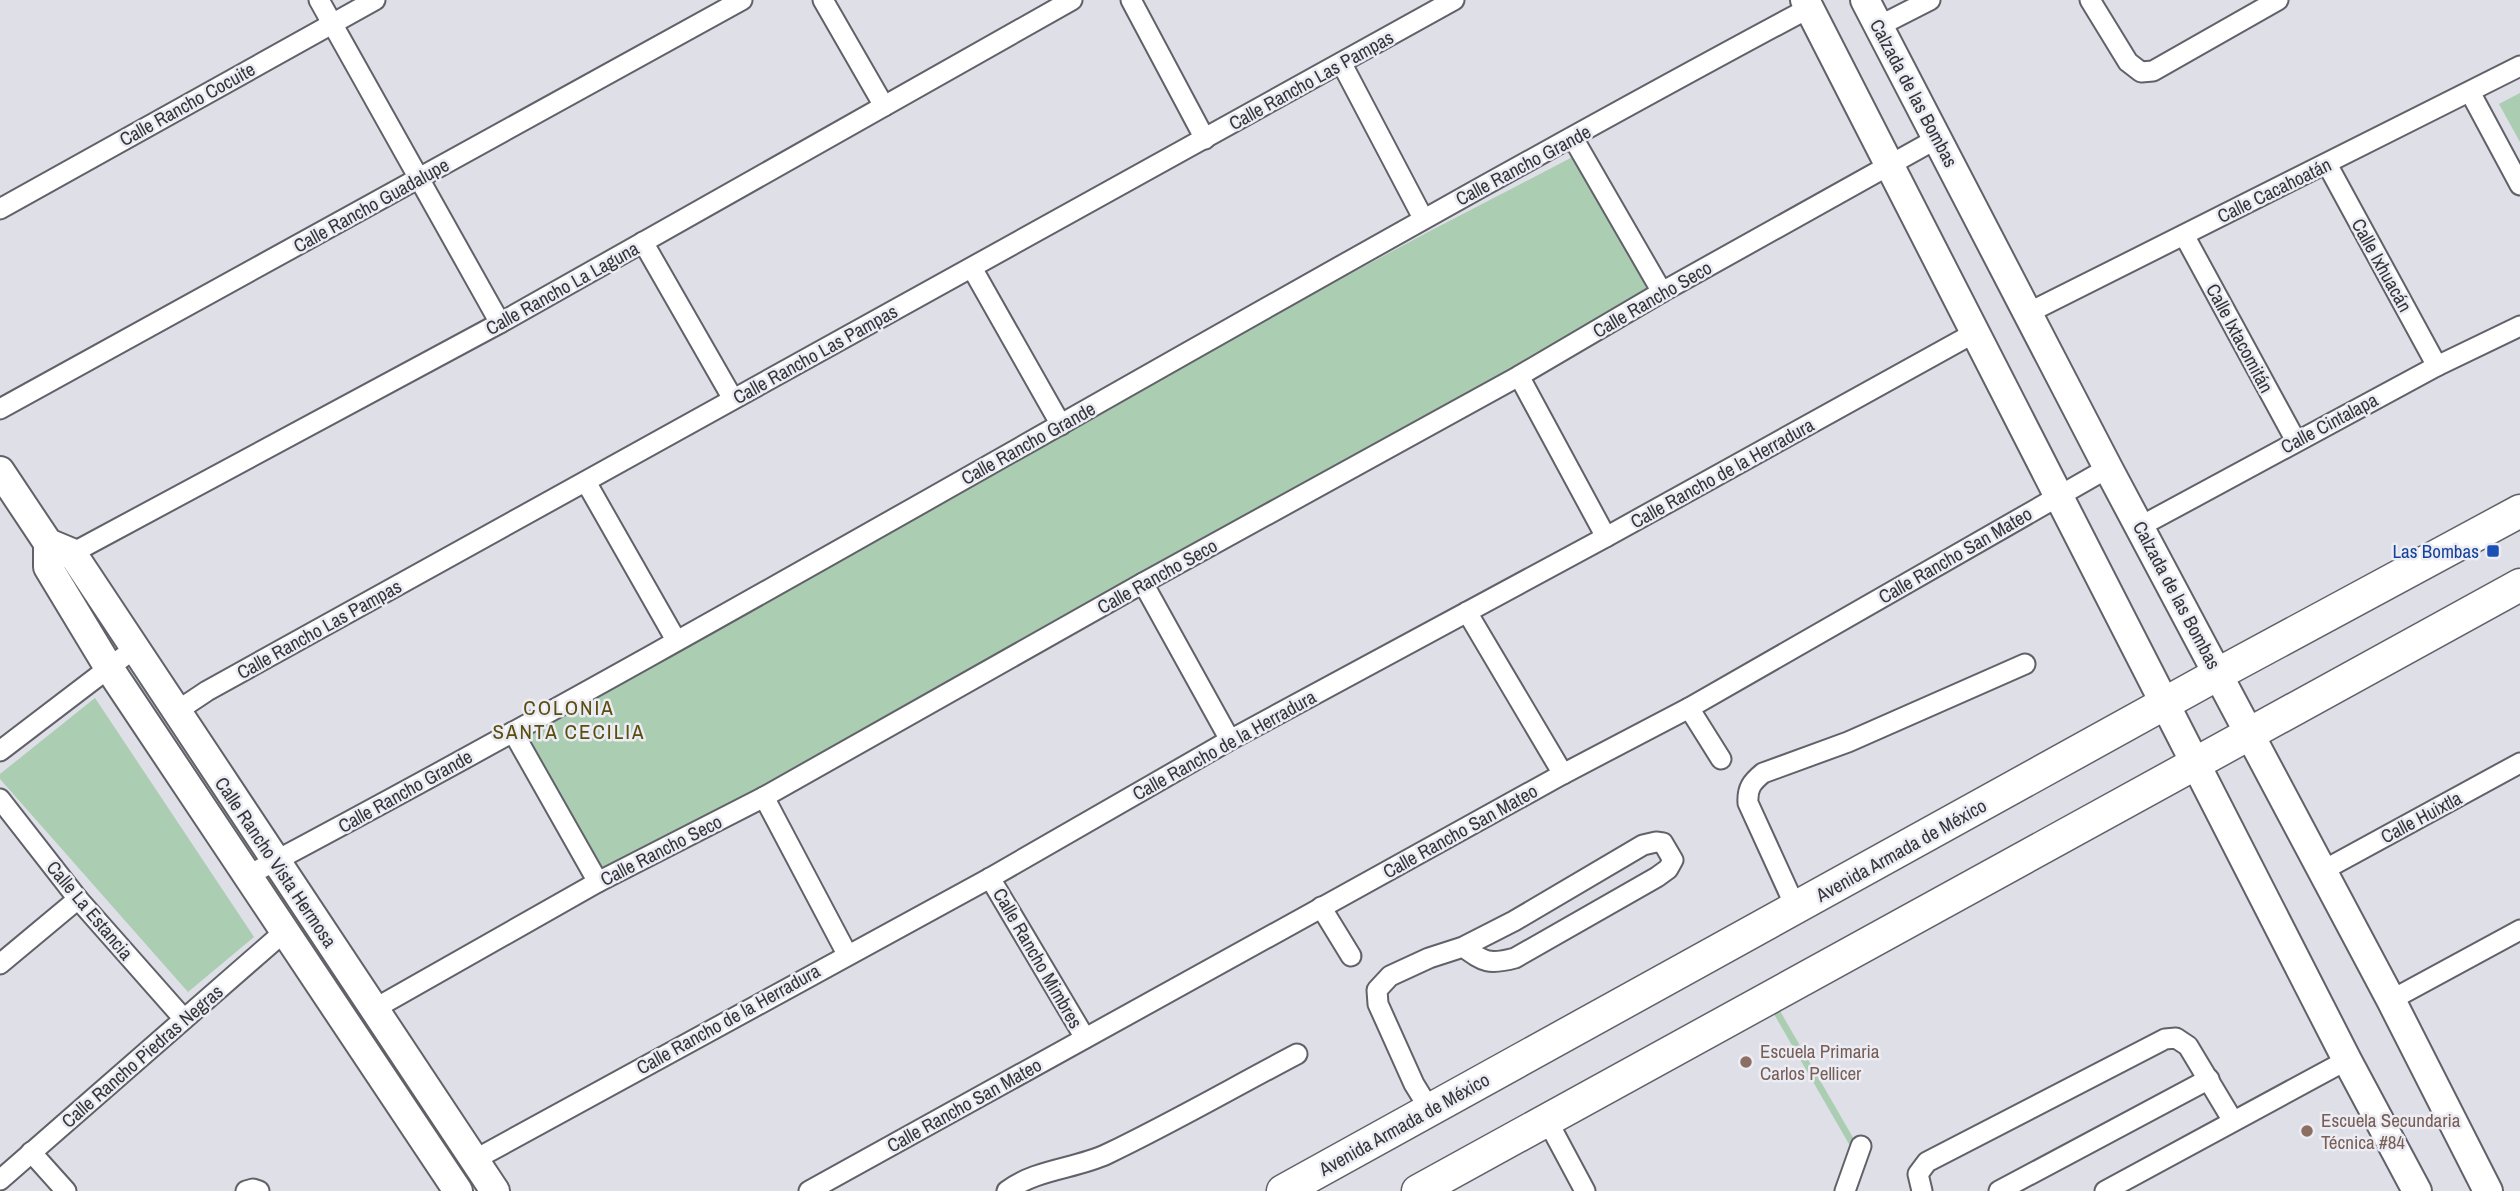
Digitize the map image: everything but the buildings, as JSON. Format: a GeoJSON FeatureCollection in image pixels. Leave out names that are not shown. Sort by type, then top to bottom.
{"type":"FeatureCollection","features":[{"type":"Feature","properties":{"kind":"main road","name":"Calzada de las Bombas"},"geometry":{"type":"LineString","coordinates":[[1866,0],[2108,468],[2391,1000],[2488,1191]]}},
{"type":"Feature","properties":{"kind":"main road"},"geometry":{"type":"LineString","coordinates":[[1807,4],[2347,1060],[2417,1191]]}},
{"type":"Feature","properties":{"kind":"main road","name":"Calle Rancho Vista Hermosa"},"geometry":{"type":"LineString","coordinates":[[0,471],[56,555],[135,648],[495,1191]]}},
{"type":"Feature","properties":{"kind":"main road","name":"Avenida Armada de México"},"geometry":{"type":"LineString","coordinates":[[1283,1191],[2218,674],[2520,511]]}},
{"type":"Feature","properties":{"kind":"main road","name":"Calle Rancho Vista Hermosa"},"geometry":{"type":"LineString","coordinates":[[56,555],[108,668],[458,1191]]}},
{"type":"Feature","properties":{"kind":"main road"},"geometry":{"type":"LineString","coordinates":[[1418,1191],[2520,585]]}},
{"type":"Feature","properties":{"kind":"main road"},"geometry":{"type":"LineString","coordinates":[[396,1099],[423,1082]]}},
{"type":"Feature","properties":{"kind":"street"},"geometry":{"type":"LineString","coordinates":[[319,0],[500,323]]}},
{"type":"Feature","properties":{"kind":"street","name":"Calle Rancho Cocuite"},"geometry":{"type":"LineString","coordinates":[[0,209],[375,0]]}},
{"type":"Feature","properties":{"kind":"street","name":"Calle Rancho Guadalupe"},"geometry":{"type":"LineString","coordinates":[[0,409],[742,0]]}},
{"type":"Feature","properties":{"kind":"street"},"geometry":{"type":"LineString","coordinates":[[823,0],[884,106]]}},
{"type":"Feature","properties":{"kind":"street","name":"Calle Rancho La Laguna"},"geometry":{"type":"LineString","coordinates":[[56,555],[500,323],[1072,0]]}},
{"type":"Feature","properties":{"kind":"street"},"geometry":{"type":"LineString","coordinates":[[1131,0],[1205,139]]}},
{"type":"Feature","properties":{"kind":"street","name":"Calle Rancho Las Pampas"},"geometry":{"type":"LineString","coordinates":[[177,711],[219,684],[1454,0]]}},
{"type":"Feature","properties":{"kind":"street"},"geometry":{"type":"LineString","coordinates":[[1879,26],[1930,0]]}},
{"type":"Feature","properties":{"kind":"street"},"geometry":{"type":"LineString","coordinates":[[2090,0],[2128,62],[2141,72],[2153,71],[2278,0]]}},
{"type":"Feature","properties":{"kind":"street","name":"Calle Rancho Grande"},"geometry":{"type":"LineString","coordinates":[[247,876],[513,732],[1807,4]]}},
{"type":"Feature","properties":{"kind":"street"},"geometry":{"type":"LineString","coordinates":[[1342,64],[1423,218]]}},
{"type":"Feature","properties":{"kind":"street","name":"Calle Cacahoatán"},"geometry":{"type":"LineString","coordinates":[[2028,313],[2520,66]]}},
{"type":"Feature","properties":{"kind":"street"},"geometry":{"type":"LineString","coordinates":[[2470,92],[2520,185]]}},
{"type":"Feature","properties":{"kind":"street"},"geometry":{"type":"LineString","coordinates":[[1573,138],[1662,292]]}},
{"type":"Feature","properties":{"kind":"street","name":"Calle Rancho Seco"},"geometry":{"type":"LineString","coordinates":[[374,1009],[598,882],[764,797],[1143,583],[1519,376],[1662,292],[1938,138]]}},
{"type":"Feature","properties":{"kind":"street","name":"Calle Ixhuacán"},"geometry":{"type":"LineString","coordinates":[[2327,164],[2437,366]]}},
{"type":"Feature","properties":{"kind":"street","name":"Calle Ixtacomitán"},"geometry":{"type":"LineString","coordinates":[[2184,235],[2296,441]]}},
{"type":"Feature","properties":{"kind":"street"},"geometry":{"type":"LineString","coordinates":[[643,242],[733,399]]}},
{"type":"Feature","properties":{"kind":"street"},"geometry":{"type":"LineString","coordinates":[[972,268],[1061,425]]}},
{"type":"Feature","properties":{"kind":"street","name":"Calle Cintalapa"},"geometry":{"type":"LineString","coordinates":[[2141,526],[2437,366],[2520,326]]}},
{"type":"Feature","properties":{"kind":"street","name":"Calle Rancho de la Herradura"},"geometry":{"type":"LineString","coordinates":[[474,1160],[990,877],[1230,740],[1606,537],[1976,332]]}},
{"type":"Feature","properties":{"kind":"street"},"geometry":{"type":"LineString","coordinates":[[1519,376],[1606,537]]}},
{"type":"Feature","properties":{"kind":"street","name":"Calle Rancho San Mateo"},"geometry":{"type":"LineString","coordinates":[[809,1191],[1563,774],[1689,708],[2108,468]]}},
{"type":"Feature","properties":{"kind":"street"},"geometry":{"type":"LineString","coordinates":[[586,482],[676,640]]}},
{"type":"Feature","properties":{"kind":"street"},"geometry":{"type":"LineString","coordinates":[[1143,583],[1230,740]]}},
{"type":"Feature","properties":{"kind":"street"},"geometry":{"type":"LineString","coordinates":[[1467,612],[1563,774]]}},
{"type":"Feature","properties":{"kind":"street"},"geometry":{"type":"LineString","coordinates":[[0,751],[135,648]]}},
{"type":"Feature","properties":{"kind":"street"},"geometry":{"type":"LineString","coordinates":[[1796,908],[1748,803],[1748,790],[1763,773],[1848,742],[2025,664]]}},
{"type":"Feature","properties":{"kind":"street"},"geometry":{"type":"LineString","coordinates":[[1689,708],[1721,759]]}},
{"type":"Feature","properties":{"kind":"street"},"geometry":{"type":"LineString","coordinates":[[513,732],[598,882]]}},
{"type":"Feature","properties":{"kind":"street","name":"Calle Huixtla"},"geometry":{"type":"LineString","coordinates":[[2322,870],[2520,763]]}},
{"type":"Feature","properties":{"kind":"street"},"geometry":{"type":"LineString","coordinates":[[764,797],[847,954]]}},
{"type":"Feature","properties":{"kind":"street","name":"Calle La Estancia"},"geometry":{"type":"LineString","coordinates":[[0,799],[78,899],[184,1019]]}},
{"type":"Feature","properties":{"kind":"street"},"geometry":{"type":"LineString","coordinates":[[1430,1110],[1414,1084],[1378,1004],[1377,990],[1390,976],[1429,958],[1463,947],[1514,921],[1643,845],[1663,843],[1673,860],[1668,870],[1657,877],[1515,958],[1497,963],[1487,962],[1463,947]]}},
{"type":"Feature","properties":{"kind":"street","name":"Calle Rancho Mimbres"},"geometry":{"type":"LineString","coordinates":[[990,877],[1085,1038]]}},
{"type":"Feature","properties":{"kind":"street"},"geometry":{"type":"LineString","coordinates":[[0,964],[78,899]]}},
{"type":"Feature","properties":{"kind":"street"},"geometry":{"type":"LineString","coordinates":[[1321,908],[1351,956]]}},
{"type":"Feature","properties":{"kind":"street"},"geometry":{"type":"LineString","coordinates":[[2391,1000],[2520,930]]}},
{"type":"Feature","properties":{"kind":"street","name":"Calle Rancho Piedras Negras"},"geometry":{"type":"LineString","coordinates":[[0,1180],[284,932]]}},
{"type":"Feature","properties":{"kind":"street"},"geometry":{"type":"LineString","coordinates":[[1922,1191],[1918,1174],[1927,1163],[2165,1039],[2176,1038],[2188,1046],[2233,1122]]}},
{"type":"Feature","properties":{"kind":"street"},"geometry":{"type":"LineString","coordinates":[[1011,1188],[1059,1168],[1104,1155],[1297,1054]]}},
{"type":"Feature","properties":{"kind":"street"},"geometry":{"type":"LineString","coordinates":[[2105,1191],[2347,1060]]}},
{"type":"Feature","properties":{"kind":"street"},"geometry":{"type":"LineString","coordinates":[[1999,1191],[2209,1079]]}},
{"type":"Feature","properties":{"kind":"street"},"geometry":{"type":"LineString","coordinates":[[1547,1120],[1585,1191]]}},
{"type":"Feature","properties":{"kind":"street"},"geometry":{"type":"LineString","coordinates":[[1845,1191],[1861,1146]]}},
{"type":"Feature","properties":{"kind":"street"},"geometry":{"type":"LineString","coordinates":[[31,1152],[66,1191]]}},
{"type":"Feature","properties":{"kind":"green space"},"geometry":{"type":"Polygon","coordinates":[[[2520,93],[2520,142],[2499,104],[2520,93]]]}},
{"type":"Feature","properties":{"kind":"green space"},"geometry":{"type":"Polygon","coordinates":[[[1588,149],[1665,285],[599,880],[528,734],[1063,428],[1588,149]]]}},
{"type":"Feature","properties":{"kind":"green space"},"geometry":{"type":"Polygon","coordinates":[[[95,698],[254,937],[188,992],[0,779],[0,774],[95,698]]]}},
{"type":"Feature","properties":{"kind":"green space"},"geometry":{"type":"Polygon","coordinates":[[[1780,1011],[1859,1148],[1853,1151],[1774,1014],[1780,1011]]]}},
{"type":"Feature","properties":{"kind":"place","name":"Las Bombas"},"geometry":{"type":"Point","coordinates":[2493,551]}},
{"type":"Feature","properties":{"kind":"place","name":"Escuela Primaria Carlos Pellicer"},"geometry":{"type":"Point","coordinates":[1746,1062]}},
{"type":"Feature","properties":{"kind":"place","name":"Escuela Secundaria Técnica #84"},"geometry":{"type":"Point","coordinates":[2307,1131]}},
{"type":"Feature","properties":{"kind":"district","name":"COLONIA SANTA CECILIA"},"geometry":{"type":"Point","coordinates":[569,719]}}]}
